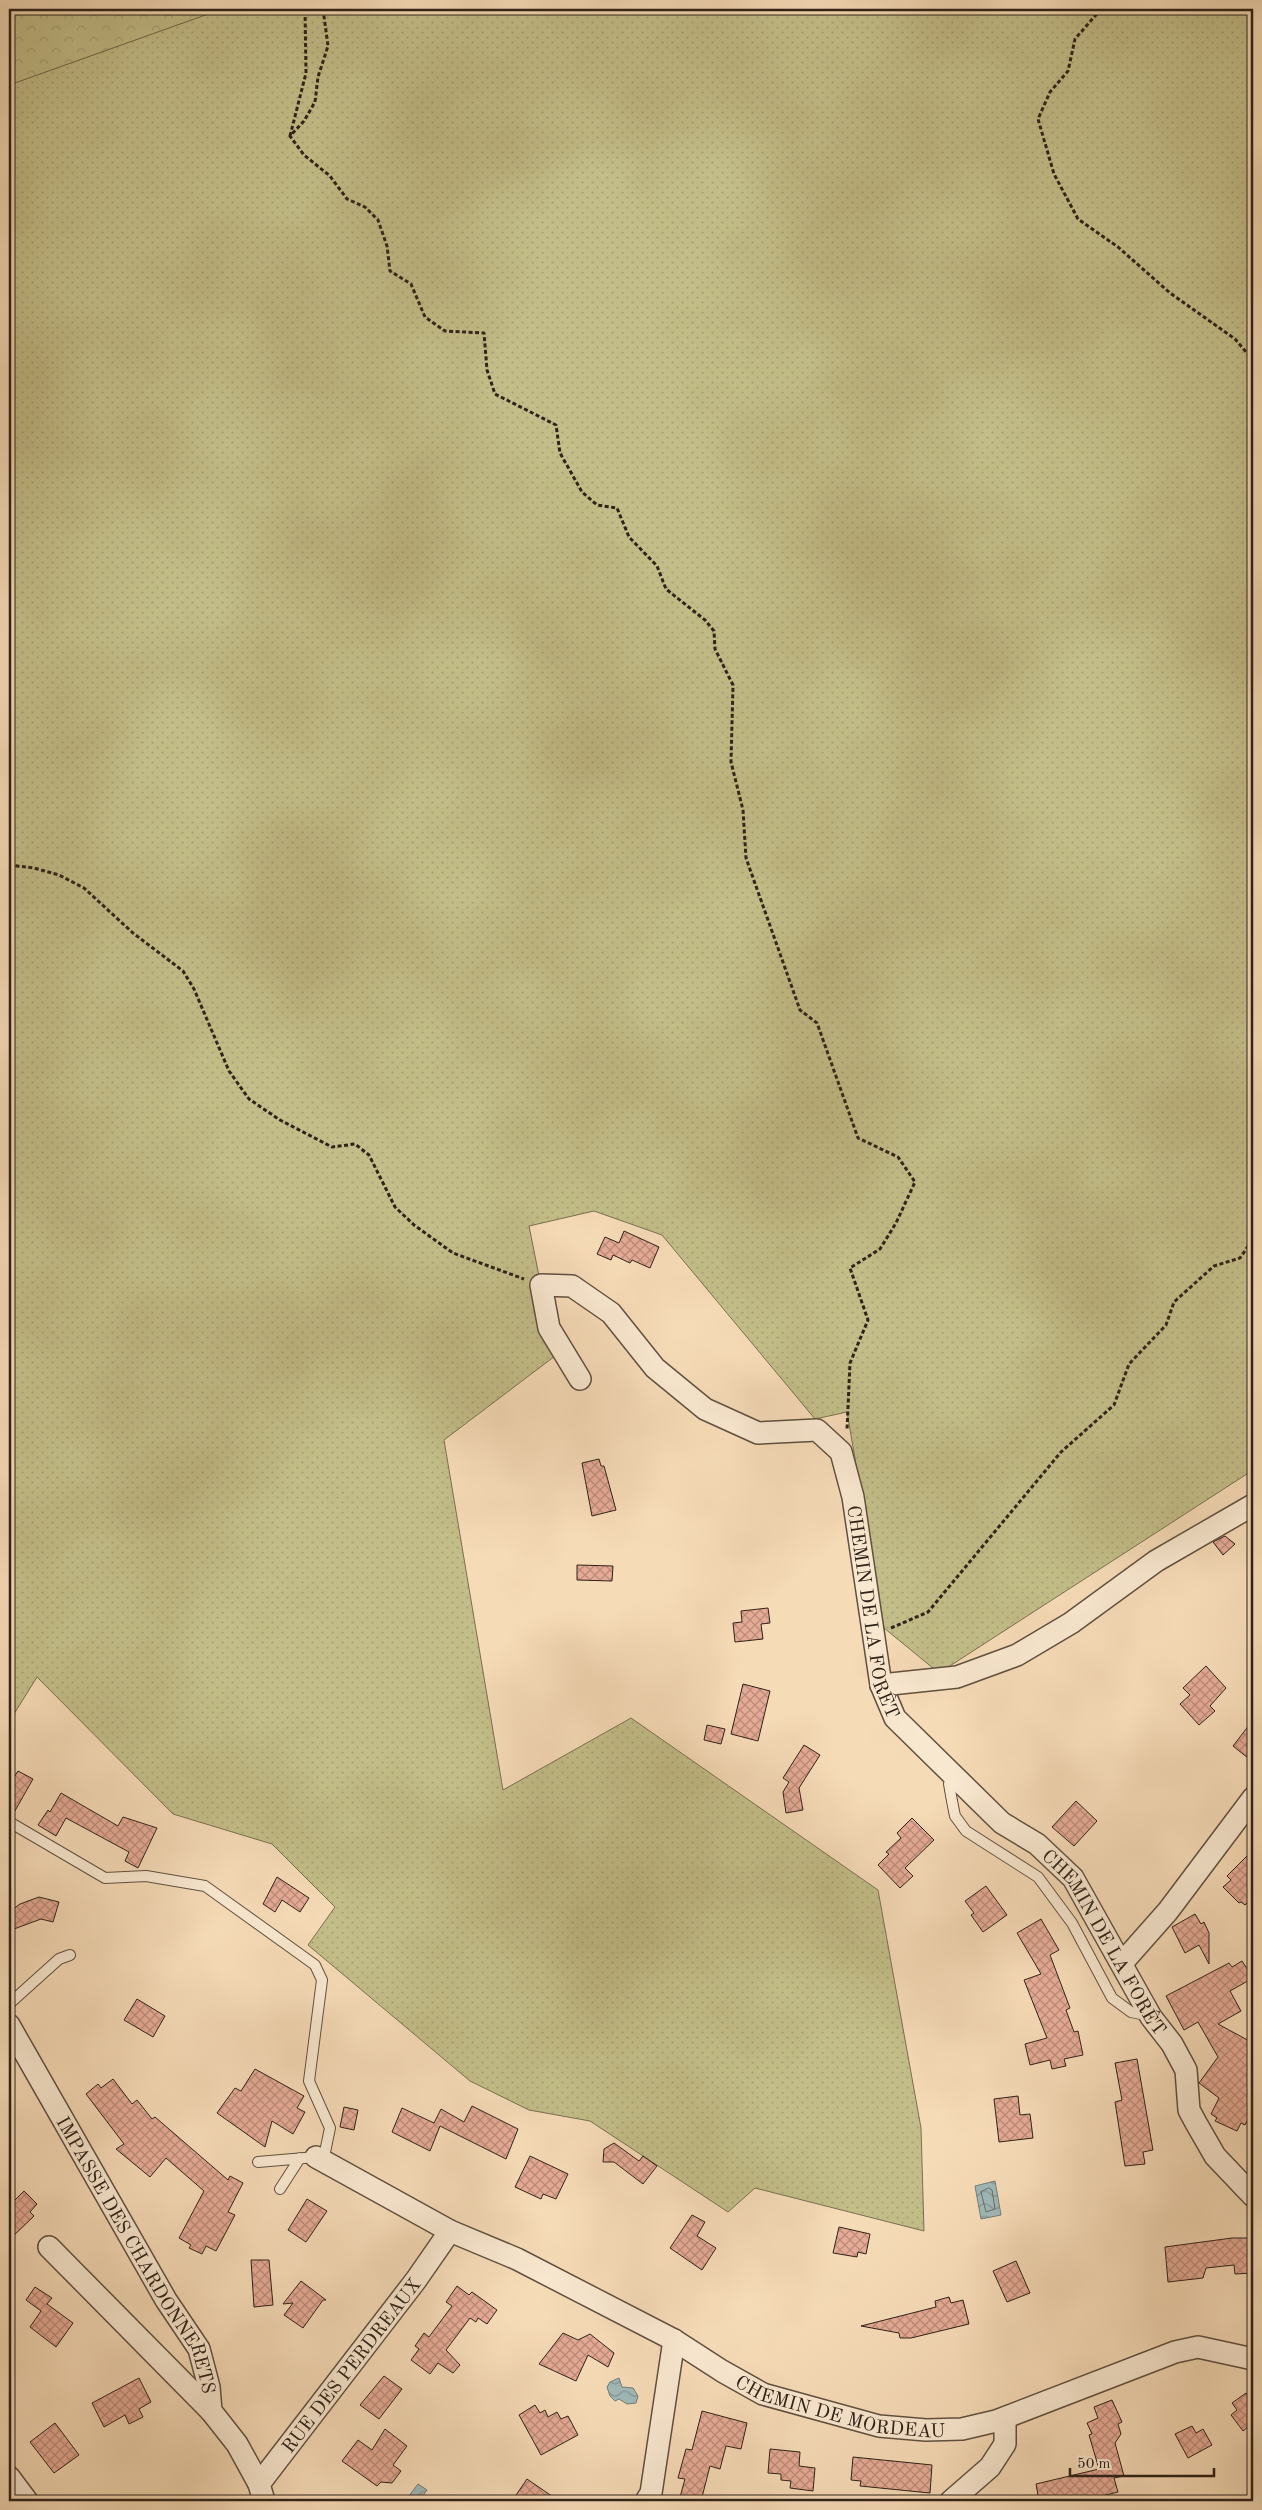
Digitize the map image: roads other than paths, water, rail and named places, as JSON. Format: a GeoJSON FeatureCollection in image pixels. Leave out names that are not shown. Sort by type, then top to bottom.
{"type":"FeatureCollection","features":[{"type":"Feature","properties":{"kind":"street","name":"CHEMIN DE LA FORÊT"},"geometry":{"type":"LineString","coordinates":[[580,1379],[549,1328],[541,1285],[572,1286],[611,1313],[655,1368],[705,1409],[758,1433],[817,1430],[841,1452],[853,1497],[881,1685],[895,1718],[1002,1822],[1037,1844],[1073,1878],[1150,2016],[1172,2044],[1186,2070],[1189,2110],[1215,2156],[1253,2196]]}},
{"type":"Feature","properties":{"kind":"street"},"geometry":{"type":"LineString","coordinates":[[1212,1528],[1253,1490]]}},
{"type":"Feature","properties":{"kind":"street"},"geometry":{"type":"LineString","coordinates":[[881,1685],[957,1677],[1017,1655],[1072,1623],[1126,1582],[1212,1528],[1253,1505]]}},
{"type":"Feature","properties":{"kind":"street"},"geometry":{"type":"LineString","coordinates":[[1122,1963],[1168,1911],[1253,1798]]}},
{"type":"Feature","properties":{"kind":"street","name":"IMPASSE DES CHARDONNERETS"},"geometry":{"type":"LineString","coordinates":[[9,2025],[166,2300],[199,2350],[209,2387],[211,2412],[237,2444],[261,2493]]}},
{"type":"Feature","properties":{"kind":"street","name":"CHEMIN DE MORDEAU"},"geometry":{"type":"LineString","coordinates":[[313,2159],[450,2231],[517,2259],[674,2340],[722,2371],[763,2394],[879,2426],[926,2430],[962,2429],[1005,2419],[1175,2352],[1198,2347],[1253,2359]]}},
{"type":"Feature","properties":{"kind":"street","name":"RUE DES PERDREAUX"},"geometry":{"type":"LineString","coordinates":[[261,2493],[450,2231]]}},
{"type":"Feature","properties":{"kind":"street"},"geometry":{"type":"LineString","coordinates":[[49,2247],[211,2412]]}},
{"type":"Feature","properties":{"kind":"street"},"geometry":{"type":"LineString","coordinates":[[646,2501],[652,2492],[674,2340]]}},
{"type":"Feature","properties":{"kind":"street"},"geometry":{"type":"LineString","coordinates":[[951,2501],[990,2467],[1005,2444],[1005,2419]]}},
{"type":"Feature","properties":{"kind":"street"},"geometry":{"type":"LineString","coordinates":[[9,2476],[27,2501]]}},
{"type":"Feature","properties":{"kind":"lane"},"geometry":{"type":"LineString","coordinates":[[952,1772],[949,1784],[955,1816],[966,1831],[1038,1877],[1072,1923],[1112,1998],[1131,2012],[1150,2016]]}},
{"type":"Feature","properties":{"kind":"lane"},"geometry":{"type":"LineString","coordinates":[[11,1823],[105,1878],[146,1876],[205,1886],[315,1965],[322,1980],[309,2080],[330,2128],[313,2159],[280,2189]]}},
{"type":"Feature","properties":{"kind":"lane"},"geometry":{"type":"LineString","coordinates":[[9,2004],[59,1959],[70,1955]]}},
{"type":"Feature","properties":{"kind":"lane"},"geometry":{"type":"LineString","coordinates":[[258,2162],[313,2159]]}},
{"type":"Feature","properties":{"kind":"water"},"geometry":{"type":"Polygon","coordinates":[[[995,2181],[1001,2215],[981,2219],[975,2186],[995,2181]]]}},
{"type":"Feature","properties":{"kind":"water"},"geometry":{"type":"Polygon","coordinates":[[[619,2378],[622,2387],[633,2388],[638,2396],[636,2403],[627,2404],[619,2399],[615,2401],[610,2396],[607,2387],[610,2382],[619,2378]]]}},
{"type":"Feature","properties":{"kind":"water"},"geometry":{"type":"Polygon","coordinates":[[[418,2484],[427,2490],[419,2501],[405,2501],[418,2484]]]}}]}
